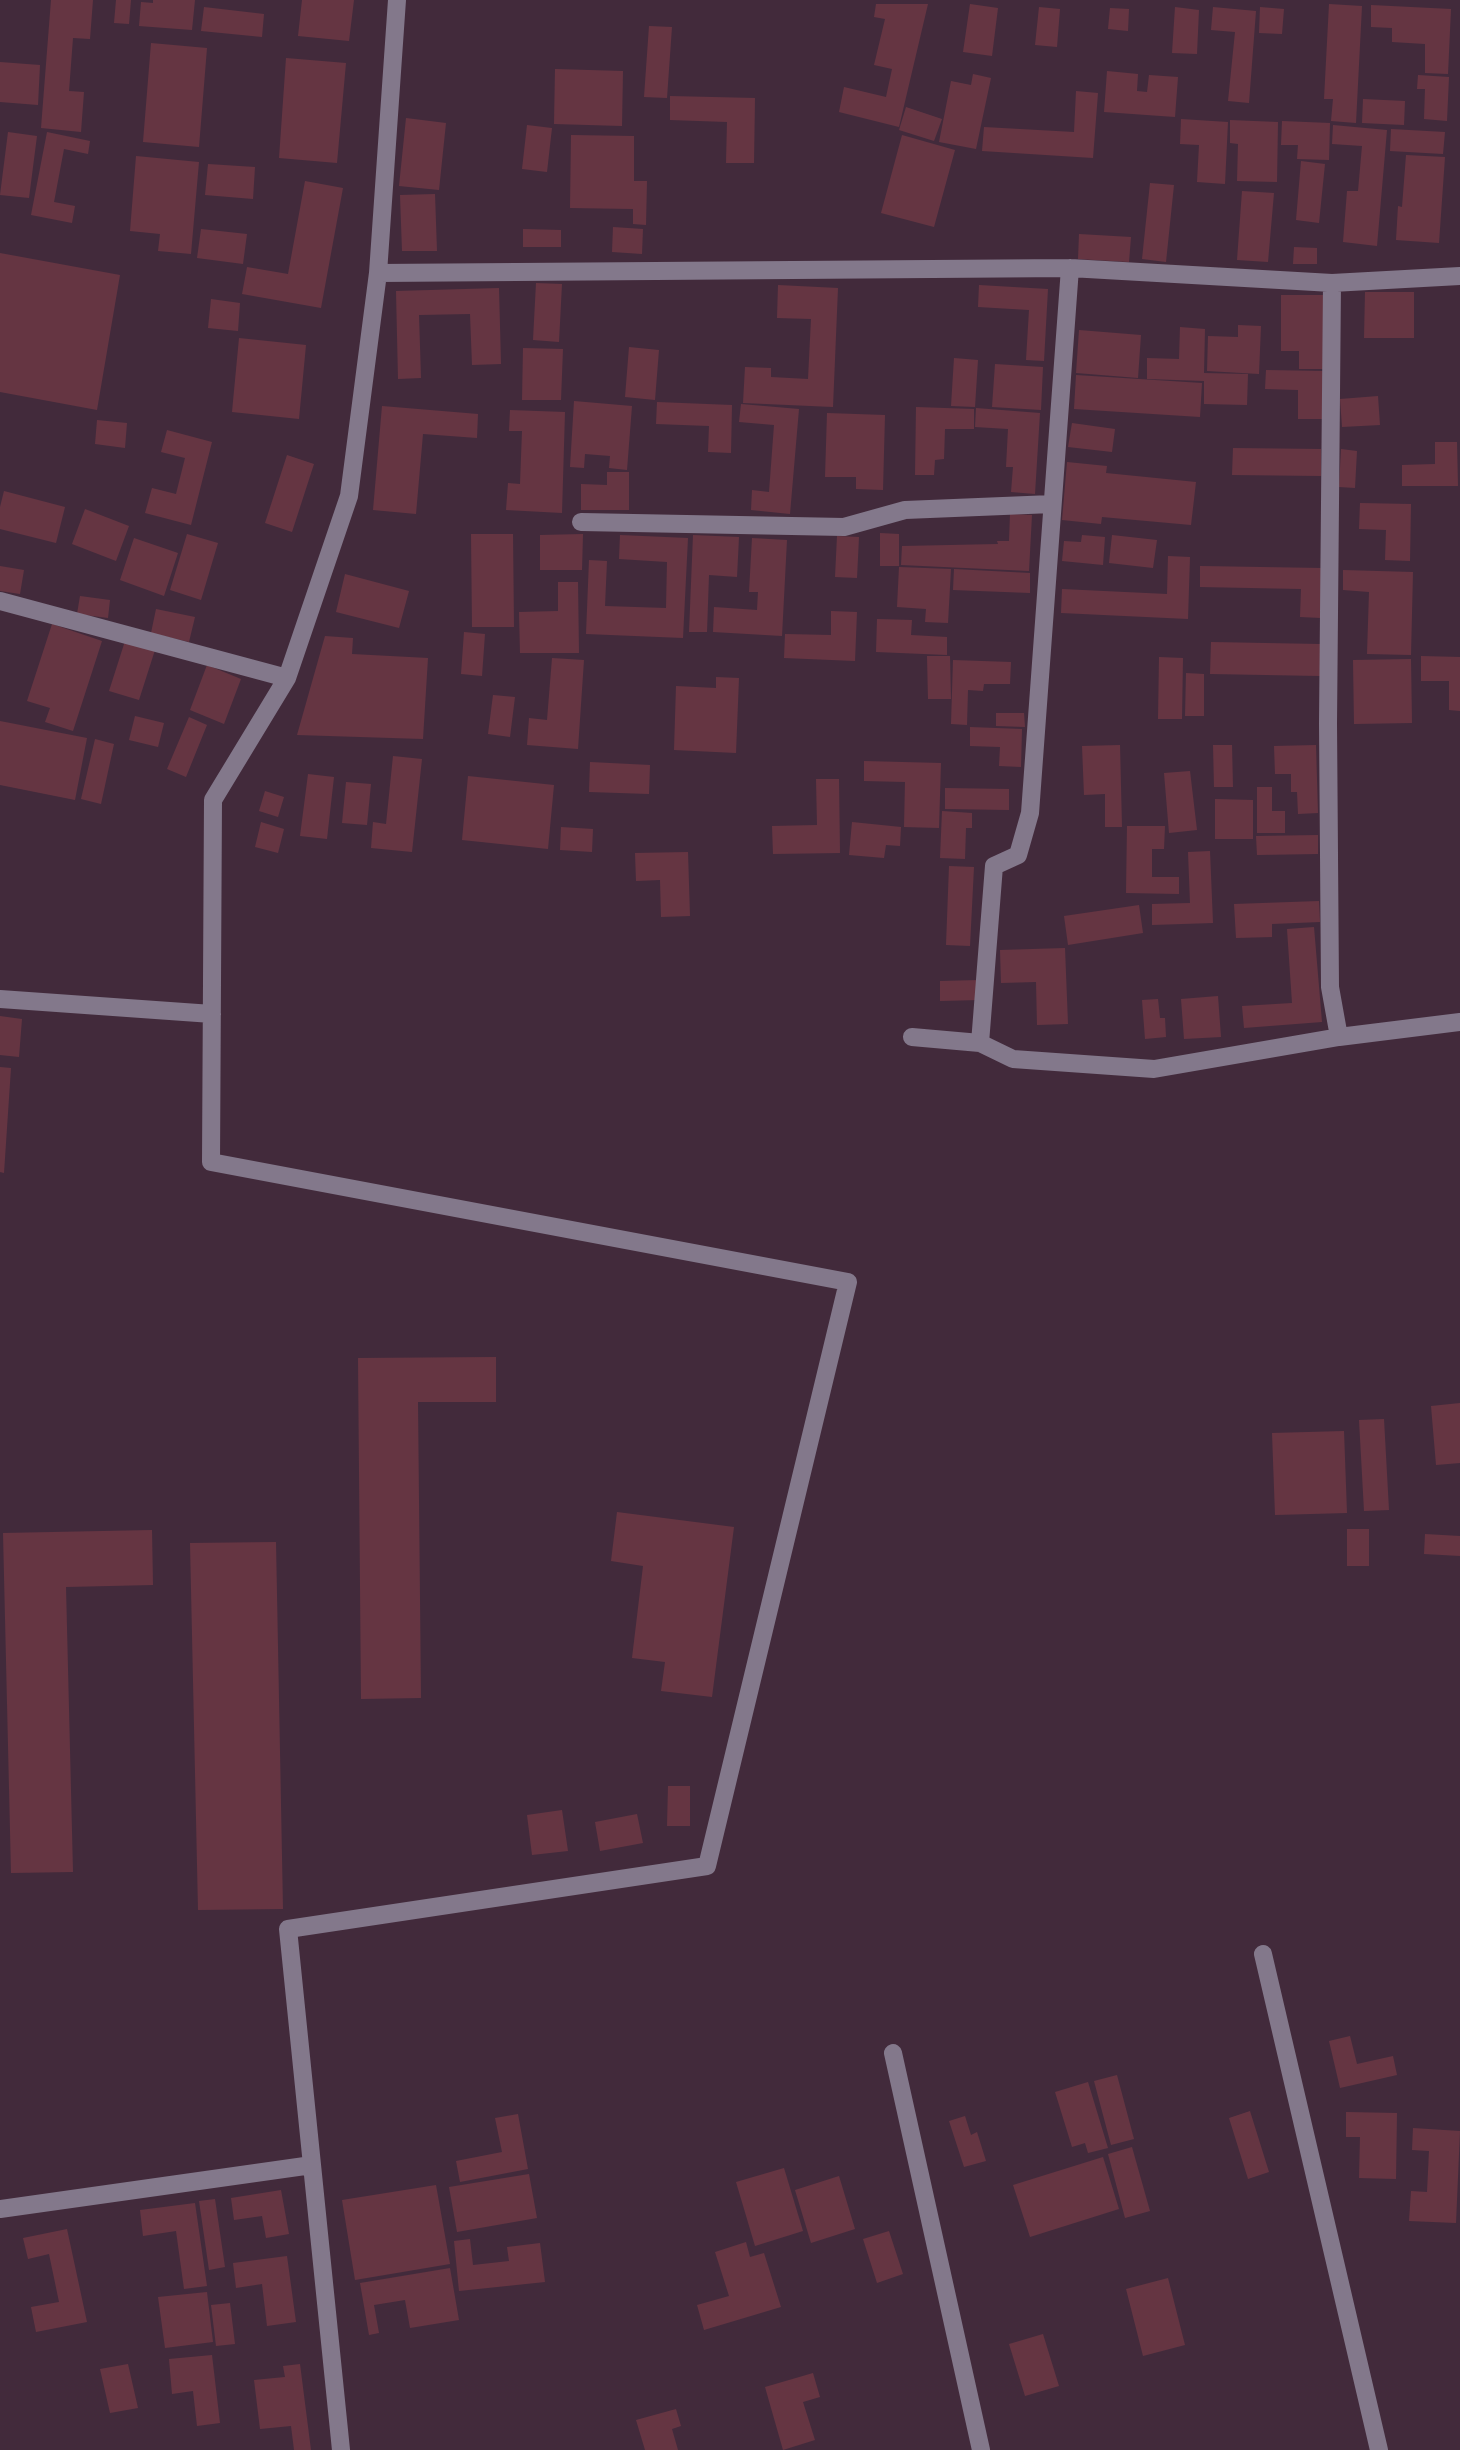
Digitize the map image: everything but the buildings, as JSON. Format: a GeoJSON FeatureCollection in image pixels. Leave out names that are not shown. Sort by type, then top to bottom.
{"type":"FeatureCollection","features":[{"type":"Feature","properties":{"kind":"street"},"geometry":{"type":"LineString","coordinates":[[341,2450],[288,1929],[707,1867],[848,1282],[211,1162],[213,800],[287,678],[349,496],[378,273],[397,0]]}},
{"type":"Feature","properties":{"kind":"street"},"geometry":{"type":"LineString","coordinates":[[378,273],[1070,268],[1332,283],[1460,276]]}},
{"type":"Feature","properties":{"kind":"street"},"geometry":{"type":"LineString","coordinates":[[979,1043],[994,866],[1018,855],[1030,813],[1070,268]]}},
{"type":"Feature","properties":{"kind":"street"},"geometry":{"type":"LineString","coordinates":[[1332,283],[1328,751],[1330,987],[1339,1037]]}},
{"type":"Feature","properties":{"kind":"street"},"geometry":{"type":"LineString","coordinates":[[581,522],[844,527],[905,510],[1052,504]]}},
{"type":"Feature","properties":{"kind":"street"},"geometry":{"type":"LineString","coordinates":[[0,601],[287,678]]}},
{"type":"Feature","properties":{"kind":"street"},"geometry":{"type":"LineString","coordinates":[[0,999],[212,1014]]}},
{"type":"Feature","properties":{"kind":"street"},"geometry":{"type":"LineString","coordinates":[[912,1037],[979,1043],[1013,1059],[1154,1069],[1339,1037],[1460,1022]]}},
{"type":"Feature","properties":{"kind":"street"},"geometry":{"type":"LineString","coordinates":[[1263,1954],[1379,2450]]}},
{"type":"Feature","properties":{"kind":"street"},"geometry":{"type":"LineString","coordinates":[[893,2053],[982,2450]]}},
{"type":"Feature","properties":{"kind":"street"},"geometry":{"type":"LineString","coordinates":[[0,2209],[312,2165]]}}]}
